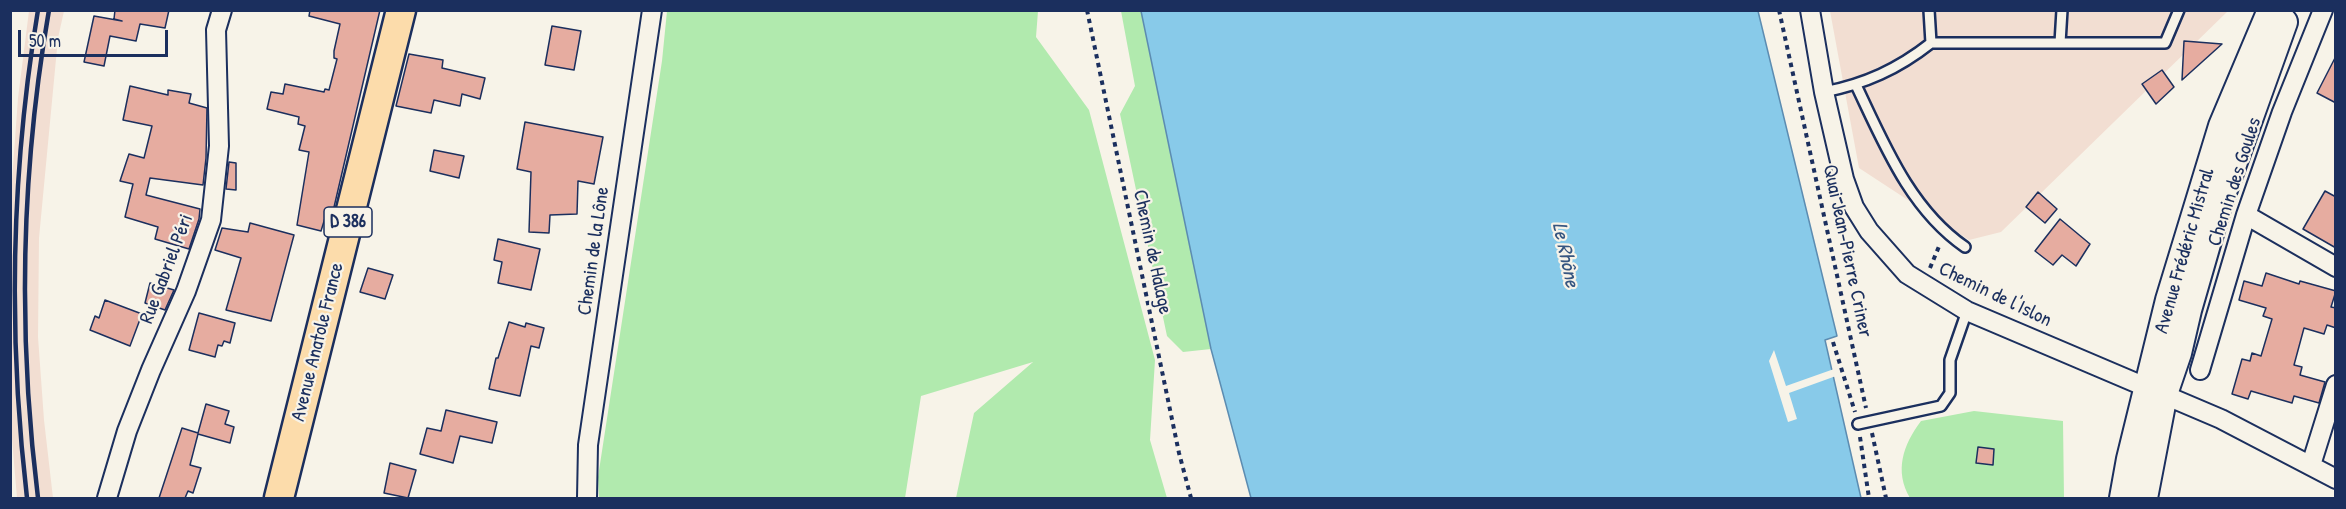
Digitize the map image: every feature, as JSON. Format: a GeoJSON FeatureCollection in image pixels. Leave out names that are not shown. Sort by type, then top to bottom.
{"type":"FeatureCollection","features":[{"type":"Feature","properties":{"kind":"main road","name":"Avenue Anatole France"},"geometry":{"type":"LineString","coordinates":[[279,498],[401,10]]}},
{"type":"Feature","properties":{"kind":"main road","name":"Avenue Frédéric Mistral"},"geometry":{"type":"LineString","coordinates":[[2144,498],[2156,390],[2154,367],[2169,300],[2222,126],[2271,10]]}},
{"type":"Feature","properties":{"kind":"main road","name":"Avenue Frédéric Mistral"},"geometry":{"type":"LineString","coordinates":[[2123,498],[2130,459],[2156,390],[2178,353],[2217,206],[2288,10]]}},
{"type":"Feature","properties":{"kind":"street","name":"Rue Gabriel Péri"},"geometry":{"type":"LineString","coordinates":[[107,498],[127,431],[186,291],[211,220],[219,146],[216,30],[222,10]]}},
{"type":"Feature","properties":{"kind":"street","name":"Chemin de la Lône"},"geometry":{"type":"LineString","coordinates":[[587,498],[588,445],[652,10]]}},
{"type":"Feature","properties":{"kind":"street","name":"Chemin de l'Islon"},"geometry":{"type":"LineString","coordinates":[[1810,10],[1824,92],[1844,179],[1854,207],[1869,231],[1907,274],[1921,285],[1967,312],[2221,419],[2336,479]]}},
{"type":"Feature","properties":{"kind":"street","name":"Chemin des Goules"},"geometry":{"type":"LineString","coordinates":[[2199,370],[2246,215],[2282,112],[2323,10]]}},
{"type":"Feature","properties":{"kind":"street"},"geometry":{"type":"LineString","coordinates":[[2246,215],[2336,267]]}},
{"type":"Feature","properties":{"kind":"street"},"geometry":{"type":"LineString","coordinates":[[2311,465],[2336,385]]}},
{"type":"Feature","properties":{"kind":"lane"},"geometry":{"type":"LineString","coordinates":[[1929,10],[1931,43]]}},
{"type":"Feature","properties":{"kind":"lane"},"geometry":{"type":"LineString","coordinates":[[2061,43],[2062,10]]}},
{"type":"Feature","properties":{"kind":"lane"},"geometry":{"type":"LineString","coordinates":[[1824,92],[1856,86],[1910,59],[1931,43],[2165,43],[2179,10]]}},
{"type":"Feature","properties":{"kind":"lane"},"geometry":{"type":"LineString","coordinates":[[1856,86],[1899,174],[1944,232],[1965,247]]}},
{"type":"Feature","properties":{"kind":"lane"},"geometry":{"type":"LineString","coordinates":[[1858,424],[1941,406],[1950,393],[1950,360],[1967,312]]}},
{"type":"Feature","properties":{"kind":"path","name":"Chemin de Halage"},"geometry":{"type":"LineString","coordinates":[[1087,10],[1176,441],[1191,498]]}},
{"type":"Feature","properties":{"kind":"path","name":"Quai Jean-Pierre Criner"},"geometry":{"type":"LineString","coordinates":[[1779,10],[1886,498]]}},
{"type":"Feature","properties":{"kind":"path"},"geometry":{"type":"LineString","coordinates":[[1921,285],[1935,258],[1944,232]]}},
{"type":"Feature","properties":{"kind":"path"},"geometry":{"type":"LineString","coordinates":[[1833,342],[1858,424],[1869,498]]}},
{"type":"Feature","properties":{"kind":"shaded area"},"geometry":{"type":"Polygon","coordinates":[[[29,11],[64,11],[58,38],[39,238],[38,337],[53,498],[17,498],[11,427],[11,194],[18,98],[29,11]]]}},
{"type":"Feature","properties":{"kind":"shaded area"},"geometry":{"type":"Polygon","coordinates":[[[1830,11],[2228,11],[2001,232],[1969,240],[1859,168],[1830,11]]]}},
{"type":"Feature","properties":{"kind":"green space"},"geometry":{"type":"Polygon","coordinates":[[[667,11],[1038,11],[1036,37],[1089,110],[1155,360],[1150,440],[1167,498],[956,498],[974,413],[1033,362],[921,396],[905,498],[599,498],[598,477],[662,61],[667,11]]]}},
{"type":"Feature","properties":{"kind":"green space"},"geometry":{"type":"Polygon","coordinates":[[[1121,11],[1141,11],[1211,349],[1183,352],[1167,336],[1120,114],[1135,86],[1121,11]]]}},
{"type":"Feature","properties":{"kind":"green space"},"geometry":{"type":"Polygon","coordinates":[[[1974,411],[2063,421],[2064,498],[1910,498],[1902,478],[1903,458],[1909,439],[1921,421],[1974,411]]]}},
{"type":"Feature","properties":{"kind":"water","name":"Le Rhône"},"geometry":{"type":"Polygon","coordinates":[[[1141,11],[1758,11],[1837,336],[1825,340],[1861,498],[1251,498],[1211,349],[1141,11]]]}},
{"type":"Feature","properties":{"kind":"pier"},"geometry":{"type":"Polygon","coordinates":[[[1774,350],[1786,386],[1834,369],[1836,376],[1789,393],[1797,419],[1788,422],[1769,361],[1774,350]]]}},
{"type":"Feature","properties":{"kind":"building"},"geometry":{"type":"Polygon","coordinates":[[[115,10],[169,10],[165,28],[140,24],[136,41],[110,36],[104,66],[84,62],[94,16],[122,21],[114,19],[115,10]]]}},
{"type":"Feature","properties":{"kind":"building"},"geometry":{"type":"Polygon","coordinates":[[[310,10],[380,10],[331,220],[325,218],[321,231],[297,225],[309,152],[299,150],[305,126],[298,124],[299,117],[267,109],[271,92],[283,94],[285,84],[324,92],[325,89],[329,90],[337,59],[334,58],[334,51],[340,24],[309,16],[310,10]]]}},
{"type":"Feature","properties":{"kind":"building"},"geometry":{"type":"Polygon","coordinates":[[[552,26],[581,31],[574,70],[545,65],[552,26]]]}},
{"type":"Feature","properties":{"kind":"building"},"geometry":{"type":"Polygon","coordinates":[[[2184,41],[2222,44],[2182,80],[2184,41]]]}},
{"type":"Feature","properties":{"kind":"building"},"geometry":{"type":"Polygon","coordinates":[[[409,54],[443,60],[442,68],[485,78],[480,99],[462,94],[460,106],[434,100],[431,113],[396,106],[409,54]]]}},
{"type":"Feature","properties":{"kind":"building"},"geometry":{"type":"Polygon","coordinates":[[[2336,56],[2336,103],[2317,93],[2336,56]]]}},
{"type":"Feature","properties":{"kind":"building"},"geometry":{"type":"Polygon","coordinates":[[[2162,70],[2174,87],[2156,104],[2142,84],[2162,70]]]}},
{"type":"Feature","properties":{"kind":"building"},"geometry":{"type":"Polygon","coordinates":[[[130,86],[168,95],[168,90],[191,94],[189,103],[207,108],[203,185],[150,178],[146,195],[200,209],[189,249],[155,239],[158,227],[125,217],[133,184],[120,181],[129,154],[144,158],[152,126],[123,120],[130,86]]]}},
{"type":"Feature","properties":{"kind":"building"},"geometry":{"type":"Polygon","coordinates":[[[525,122],[603,137],[594,184],[578,181],[577,214],[550,215],[549,233],[529,232],[531,172],[517,169],[525,122]]]}},
{"type":"Feature","properties":{"kind":"building"},"geometry":{"type":"Polygon","coordinates":[[[434,150],[464,156],[459,178],[430,171],[434,150]]]}},
{"type":"Feature","properties":{"kind":"building"},"geometry":{"type":"Polygon","coordinates":[[[229,162],[236,163],[236,190],[226,189],[229,162]]]}},
{"type":"Feature","properties":{"kind":"building"},"geometry":{"type":"Polygon","coordinates":[[[2325,191],[2336,197],[2336,248],[2303,229],[2325,191]]]}},
{"type":"Feature","properties":{"kind":"building"},"geometry":{"type":"Polygon","coordinates":[[[2038,192],[2057,209],[2045,223],[2026,207],[2038,192]]]}},
{"type":"Feature","properties":{"kind":"building"},"geometry":{"type":"Polygon","coordinates":[[[2060,219],[2090,244],[2076,266],[2062,255],[2053,265],[2035,251],[2060,219]]]}},
{"type":"Feature","properties":{"kind":"building"},"geometry":{"type":"Polygon","coordinates":[[[250,223],[294,235],[271,321],[226,310],[241,258],[215,250],[222,228],[248,232],[250,223]]]}},
{"type":"Feature","properties":{"kind":"building"},"geometry":{"type":"Polygon","coordinates":[[[498,239],[540,249],[531,290],[498,283],[502,262],[494,260],[498,239]]]}},
{"type":"Feature","properties":{"kind":"building"},"geometry":{"type":"Polygon","coordinates":[[[368,268],[393,275],[385,299],[360,292],[368,268]]]}},
{"type":"Feature","properties":{"kind":"building"},"geometry":{"type":"Polygon","coordinates":[[[2266,273],[2299,284],[2300,281],[2336,291],[2331,307],[2336,308],[2336,328],[2327,325],[2324,334],[2304,328],[2294,365],[2302,367],[2300,375],[2325,382],[2319,403],[2294,396],[2292,403],[2251,391],[2248,399],[2232,394],[2242,359],[2250,361],[2252,353],[2261,356],[2272,319],[2263,316],[2266,308],[2239,300],[2244,281],[2262,286],[2266,273]]]}},
{"type":"Feature","properties":{"kind":"building"},"geometry":{"type":"Polygon","coordinates":[[[150,283],[174,290],[165,310],[145,303],[150,283]]]}},
{"type":"Feature","properties":{"kind":"building"},"geometry":{"type":"Polygon","coordinates":[[[105,300],[142,314],[130,346],[90,330],[95,316],[99,318],[105,300]]]}},
{"type":"Feature","properties":{"kind":"building"},"geometry":{"type":"Polygon","coordinates":[[[199,313],[235,323],[230,343],[224,341],[222,346],[218,345],[215,357],[189,350],[199,313]]]}},
{"type":"Feature","properties":{"kind":"building"},"geometry":{"type":"Polygon","coordinates":[[[509,322],[525,327],[526,323],[544,328],[539,348],[531,346],[520,396],[489,389],[496,358],[498,358],[509,322]]]}},
{"type":"Feature","properties":{"kind":"building"},"geometry":{"type":"Polygon","coordinates":[[[206,404],[229,411],[225,424],[234,427],[230,443],[198,434],[190,465],[201,468],[193,493],[188,491],[185,498],[159,498],[182,428],[198,433],[206,404]]]}},
{"type":"Feature","properties":{"kind":"building"},"geometry":{"type":"Polygon","coordinates":[[[446,410],[497,422],[492,443],[460,436],[453,463],[420,454],[427,428],[441,431],[446,410]]]}},
{"type":"Feature","properties":{"kind":"building"},"geometry":{"type":"Polygon","coordinates":[[[1978,447],[1994,449],[1993,465],[1976,463],[1978,447]]]}},
{"type":"Feature","properties":{"kind":"building"},"geometry":{"type":"Polygon","coordinates":[[[390,463],[416,470],[408,498],[384,493],[390,463]]]}},
{"type":"Feature","properties":{"kind":"railway"},"geometry":{"type":"LineString","coordinates":[[27,498],[17,376],[15,254],[22,132],[38,10]]}},
{"type":"Feature","properties":{"kind":"railway"},"geometry":{"type":"LineString","coordinates":[[38,498],[27,376],[26,254],[33,132],[49,10]]}}]}
